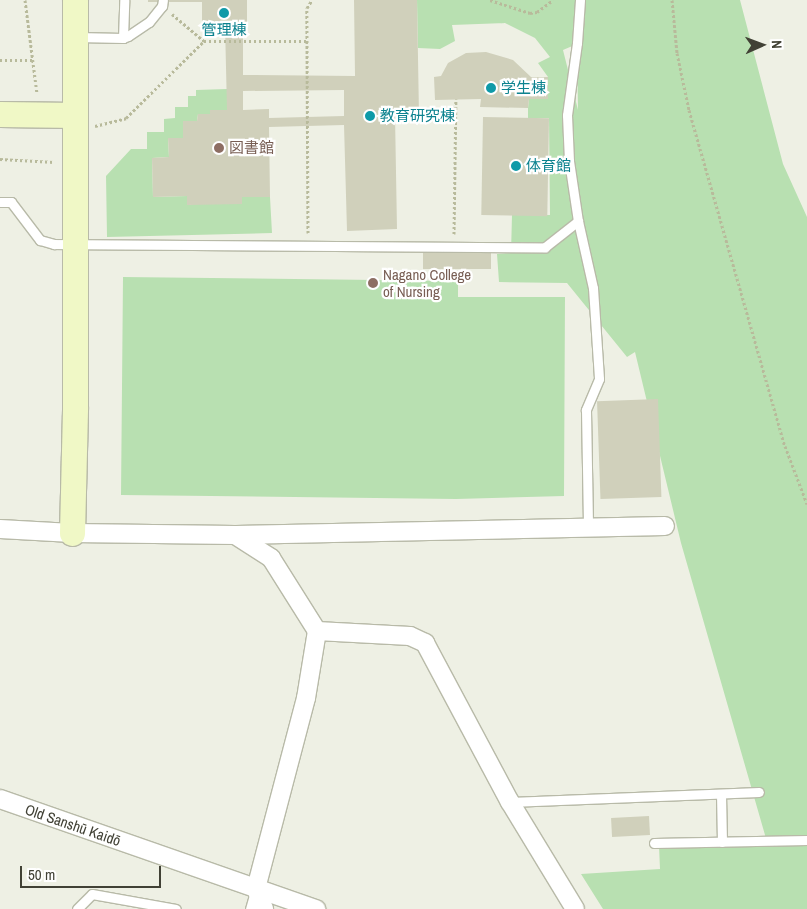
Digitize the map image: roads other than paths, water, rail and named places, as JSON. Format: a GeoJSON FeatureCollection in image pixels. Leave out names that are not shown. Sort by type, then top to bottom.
{"type":"FeatureCollection","features":[{"type":"Feature","properties":{"kind":"street"},"geometry":{"type":"LineString","coordinates":[[72,532],[75,407],[75,244],[81,121],[75,0]]}},
{"type":"Feature","properties":{"kind":"street"},"geometry":{"type":"LineString","coordinates":[[0,114],[39,114],[81,121]]}},
{"type":"Feature","properties":{"kind":"street"},"geometry":{"type":"LineString","coordinates":[[0,529],[235,535],[665,526]]}},
{"type":"Feature","properties":{"kind":"street"},"geometry":{"type":"LineString","coordinates":[[235,535],[271,558],[317,631],[306,698],[256,889],[264,909]]}},
{"type":"Feature","properties":{"kind":"street"},"geometry":{"type":"LineString","coordinates":[[317,631],[410,636],[425,643],[510,802],[575,909]]}},
{"type":"Feature","properties":{"kind":"street","name":"Old Sanshū Kaidō"},"geometry":{"type":"LineString","coordinates":[[0,799],[316,909]]}},
{"type":"Feature","properties":{"kind":"lane"},"geometry":{"type":"LineString","coordinates":[[123,38],[124,0]]}},
{"type":"Feature","properties":{"kind":"lane"},"geometry":{"type":"LineString","coordinates":[[580,0],[577,43],[567,115],[569,161],[578,222],[593,288],[599,379],[586,410],[588,528]]}},
{"type":"Feature","properties":{"kind":"lane"},"geometry":{"type":"LineString","coordinates":[[76,37],[123,38],[149,22],[163,3]]}},
{"type":"Feature","properties":{"kind":"lane"},"geometry":{"type":"LineString","coordinates":[[0,202],[11,202],[40,240],[54,244],[308,244],[545,247],[578,222]]}},
{"type":"Feature","properties":{"kind":"lane"},"geometry":{"type":"LineString","coordinates":[[510,802],[759,792]]}},
{"type":"Feature","properties":{"kind":"lane"},"geometry":{"type":"LineString","coordinates":[[721,794],[722,842]]}},
{"type":"Feature","properties":{"kind":"lane"},"geometry":{"type":"LineString","coordinates":[[654,843],[807,840]]}},
{"type":"Feature","properties":{"kind":"lane"},"geometry":{"type":"LineString","coordinates":[[250,909],[256,889]]}},
{"type":"Feature","properties":{"kind":"lane"},"geometry":{"type":"LineString","coordinates":[[77,909],[92,894],[176,909]]}},
{"type":"Feature","properties":{"kind":"place","name":"管理棟"},"geometry":{"type":"Point","coordinates":[224,13]}},
{"type":"Feature","properties":{"kind":"place","name":"学生棟"},"geometry":{"type":"Point","coordinates":[491,88]}},
{"type":"Feature","properties":{"kind":"place","name":"教育研究棟"},"geometry":{"type":"Point","coordinates":[370,116]}},
{"type":"Feature","properties":{"kind":"place","name":"図書館"},"geometry":{"type":"Point","coordinates":[219,148]}},
{"type":"Feature","properties":{"kind":"place","name":"体育館"},"geometry":{"type":"Point","coordinates":[516,166]}},
{"type":"Feature","properties":{"kind":"place","name":"Nagano College of Nursing"},"geometry":{"type":"Point","coordinates":[373,283]}}]}
